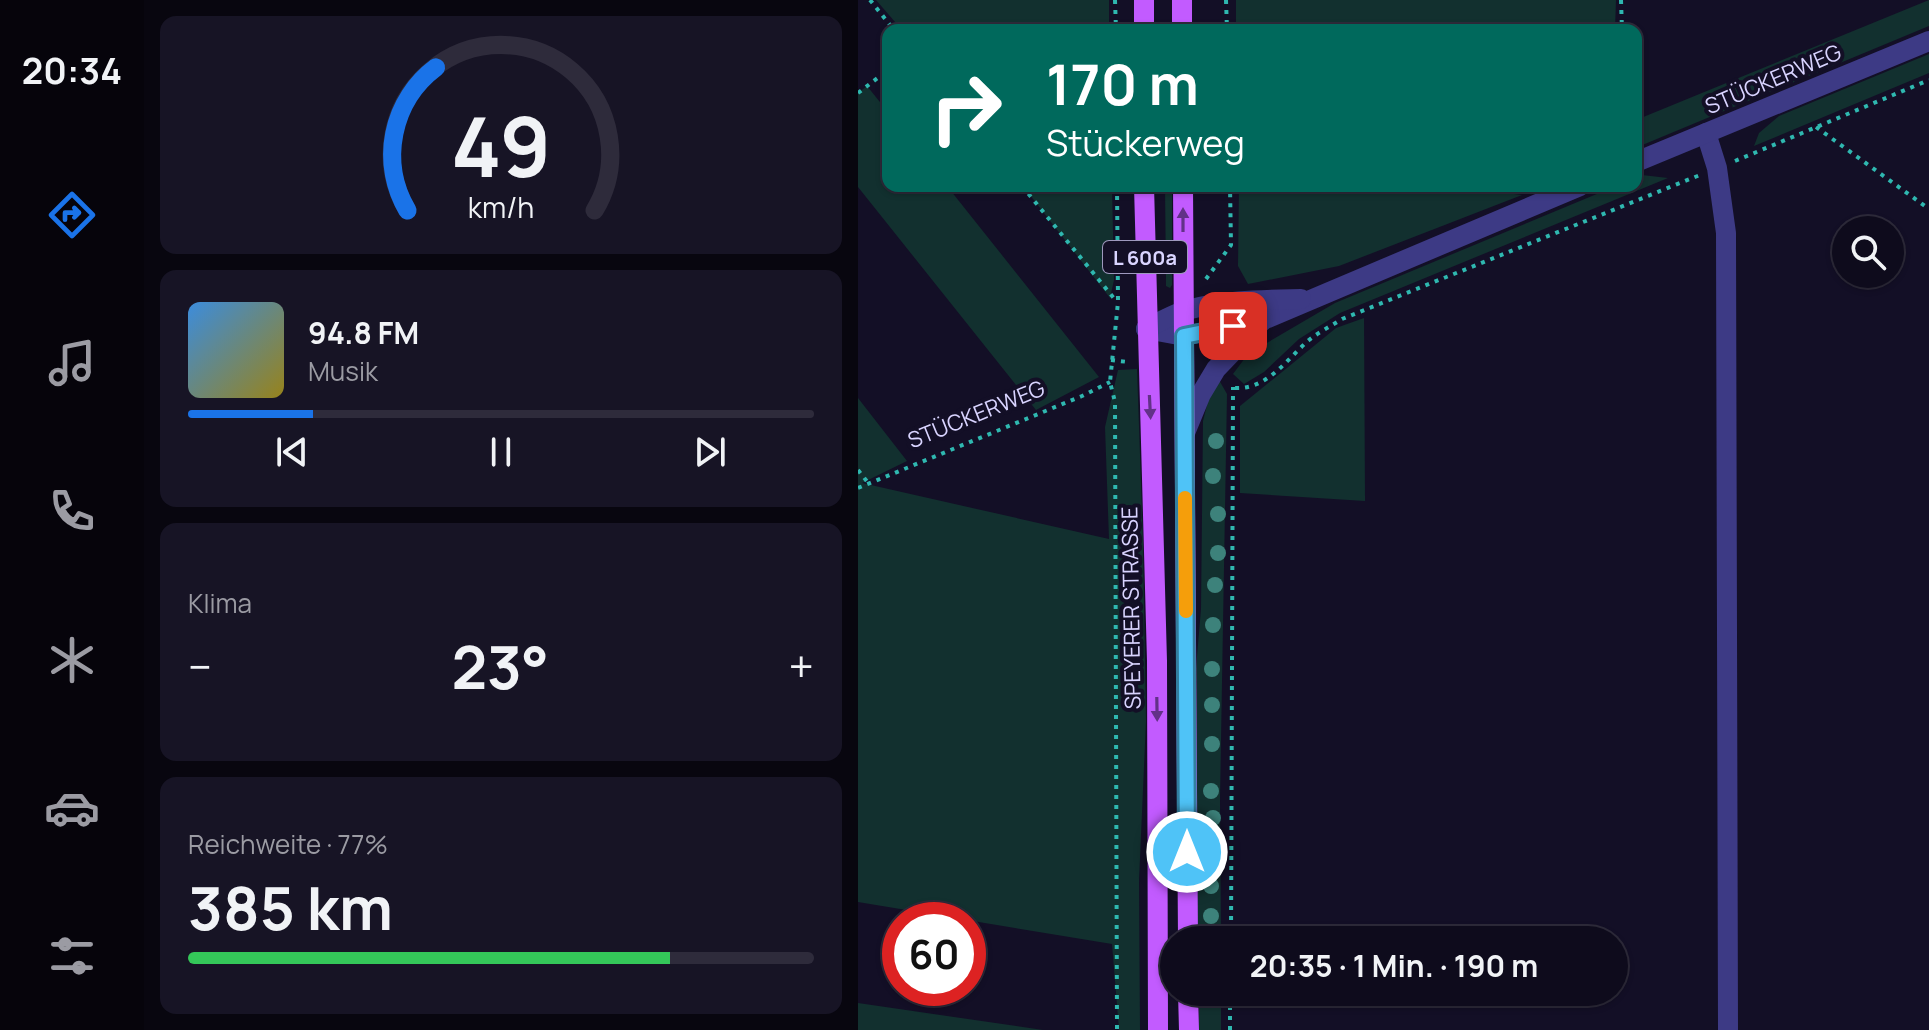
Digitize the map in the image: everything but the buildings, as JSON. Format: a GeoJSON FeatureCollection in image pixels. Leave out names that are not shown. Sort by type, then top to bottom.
{"type":"FeatureCollection","features":[{"type":"Feature","properties":{"kind":"main road"},"geometry":{"type":"LineString","coordinates":[[1144,0],[1144,24]]}},
{"type":"Feature","properties":{"kind":"main road"},"geometry":{"type":"LineString","coordinates":[[1182,0],[1182,24]]}},
{"type":"Feature","properties":{"kind":"main road","name":"SPEYERER STRASSE"},"geometry":{"type":"LineString","coordinates":[[1144,192],[1157,677],[1158,1030]]}},
{"type":"Feature","properties":{"kind":"main road","name":"L 600a"},"geometry":{"type":"LineString","coordinates":[[1183,192],[1188,926]]}},
{"type":"Feature","properties":{"kind":"main road"},"geometry":{"type":"LineString","coordinates":[[1188,1006],[1189,1030]]}},
{"type":"Feature","properties":{"kind":"street","name":"STÜCKERWEG"},"geometry":{"type":"LineString","coordinates":[[1642,160],[1929,41]]}},
{"type":"Feature","properties":{"kind":"street"},"geometry":{"type":"LineString","coordinates":[[1706,133],[1717,168],[1726,233],[1728,1030]]}},
{"type":"Feature","properties":{"kind":"street"},"geometry":{"type":"LineString","coordinates":[[1146,329],[1184,336],[1263,320],[1566,192]]}},
{"type":"Feature","properties":{"kind":"street"},"geometry":{"type":"LineString","coordinates":[[1146,329],[1184,311],[1233,302],[1314,298]]}},
{"type":"Feature","properties":{"kind":"street"},"geometry":{"type":"LineString","coordinates":[[1185,433],[1201,394],[1216,369],[1263,320]]}},
{"type":"Feature","properties":{"kind":"path"},"geometry":{"type":"LineString","coordinates":[[870,0],[889,24]]}},
{"type":"Feature","properties":{"kind":"path"},"geometry":{"type":"LineString","coordinates":[[1115,0],[1116,24]]}},
{"type":"Feature","properties":{"kind":"path"},"geometry":{"type":"LineString","coordinates":[[1226,0],[1227,24]]}},
{"type":"Feature","properties":{"kind":"path"},"geometry":{"type":"LineString","coordinates":[[1621,0],[1622,24]]}},
{"type":"Feature","properties":{"kind":"path"},"geometry":{"type":"LineString","coordinates":[[858,93],[882,75]]}},
{"type":"Feature","properties":{"kind":"path"},"geometry":{"type":"LineString","coordinates":[[1231,926],[1235,388],[1246,389],[1263,382],[1313,338],[1342,319],[1929,80]]}},
{"type":"Feature","properties":{"kind":"path"},"geometry":{"type":"LineString","coordinates":[[1816,127],[1929,209]]}},
{"type":"Feature","properties":{"kind":"path"},"geometry":{"type":"LineString","coordinates":[[1027,192],[1118,302]]}},
{"type":"Feature","properties":{"kind":"path"},"geometry":{"type":"LineString","coordinates":[[1117,192],[1118,302],[1110,382],[1115,402],[1117,1030]]}},
{"type":"Feature","properties":{"kind":"path"},"geometry":{"type":"LineString","coordinates":[[1206,276],[1231,245],[1230,192]]}},
{"type":"Feature","properties":{"kind":"path"},"geometry":{"type":"LineString","coordinates":[[1111,360],[1135,362]]}},
{"type":"Feature","properties":{"kind":"path","name":"STÜCKERWEG"},"geometry":{"type":"LineString","coordinates":[[858,488],[1110,382]]}},
{"type":"Feature","properties":{"kind":"path"},"geometry":{"type":"LineString","coordinates":[[858,470],[869,484]]}},
{"type":"Feature","properties":{"kind":"path"},"geometry":{"type":"LineString","coordinates":[[1230,1006],[1230,1030]]}},
{"type":"Feature","properties":{"kind":"green space"},"geometry":{"type":"Polygon","coordinates":[[[876,0],[1109,0],[1109,24],[897,24],[876,0]]]}},
{"type":"Feature","properties":{"kind":"green space"},"geometry":{"type":"Polygon","coordinates":[[[1236,0],[1616,0],[1615,24],[1236,24],[1236,0]]]}},
{"type":"Feature","properties":{"kind":"green space"},"geometry":{"type":"Polygon","coordinates":[[[1929,0],[1929,26],[1642,145],[1642,118],[1929,0]]]}},
{"type":"Feature","properties":{"kind":"green space"},"geometry":{"type":"Polygon","coordinates":[[[1929,54],[1929,73],[1754,146],[1759,133],[1779,116],[1929,54]]]}},
{"type":"Feature","properties":{"kind":"green space"},"geometry":{"type":"Polygon","coordinates":[[[867,86],[882,105],[882,192],[952,192],[1099,377],[1036,410],[858,187],[858,93],[867,86]]]}},
{"type":"Feature","properties":{"kind":"green space"},"geometry":{"type":"Polygon","coordinates":[[[1642,175],[1668,178],[1642,189],[1642,175]]]}},
{"type":"Feature","properties":{"kind":"green space"},"geometry":{"type":"Polygon","coordinates":[[[1028,192],[1112,192],[1114,280],[1110,298],[1028,192]]]}},
{"type":"Feature","properties":{"kind":"green space"},"geometry":{"type":"Polygon","coordinates":[[[1165,192],[1172,192],[1172,285],[1170,288],[1166,286],[1165,192]]]}},
{"type":"Feature","properties":{"kind":"green space"},"geometry":{"type":"Polygon","coordinates":[[[1239,192],[1498,192],[1522,195],[1339,266],[1248,284],[1238,266],[1239,192]]]}},
{"type":"Feature","properties":{"kind":"green space"},"geometry":{"type":"Polygon","coordinates":[[[1602,192],[1634,192],[1340,313],[1299,339],[1264,372],[1244,384],[1233,374],[1248,354],[1335,303],[1602,192]]]}},
{"type":"Feature","properties":{"kind":"green space"},"geometry":{"type":"Polygon","coordinates":[[[1364,318],[1365,501],[1240,493],[1240,406],[1336,328],[1364,318]]]}},
{"type":"Feature","properties":{"kind":"green space"},"geometry":{"type":"Polygon","coordinates":[[[1137,369],[1143,540],[1146,721],[1139,881],[1140,1030],[1119,1030],[1112,944],[986,923],[986,902],[882,902],[882,906],[858,902],[858,398],[907,461],[862,483],[1109,539],[1105,427],[1118,370],[1137,369]]]}},
{"type":"Feature","properties":{"kind":"green space"},"geometry":{"type":"Polygon","coordinates":[[[1219,380],[1227,394],[1221,926],[1198,926],[1196,668],[1201,609],[1203,421],[1209,397],[1219,380]]]}},
{"type":"Feature","properties":{"kind":"green space"},"geometry":{"type":"Polygon","coordinates":[[[858,1003],[1043,1030],[858,1030],[858,1003]]]}},
{"type":"Feature","properties":{"kind":"green space"},"geometry":{"type":"Polygon","coordinates":[[[1199,1006],[1221,1006],[1221,1030],[1199,1030],[1199,1006]]]}},
{"type":"Feature","properties":{"kind":"slow traffic"},"geometry":{"type":"LineString","coordinates":[[1185,498],[1186,611]]}},
{"type":"Feature","properties":{"kind":"route"},"geometry":{"type":"LineString","coordinates":[[1187,852],[1184,336],[1233,326]]}}]}
